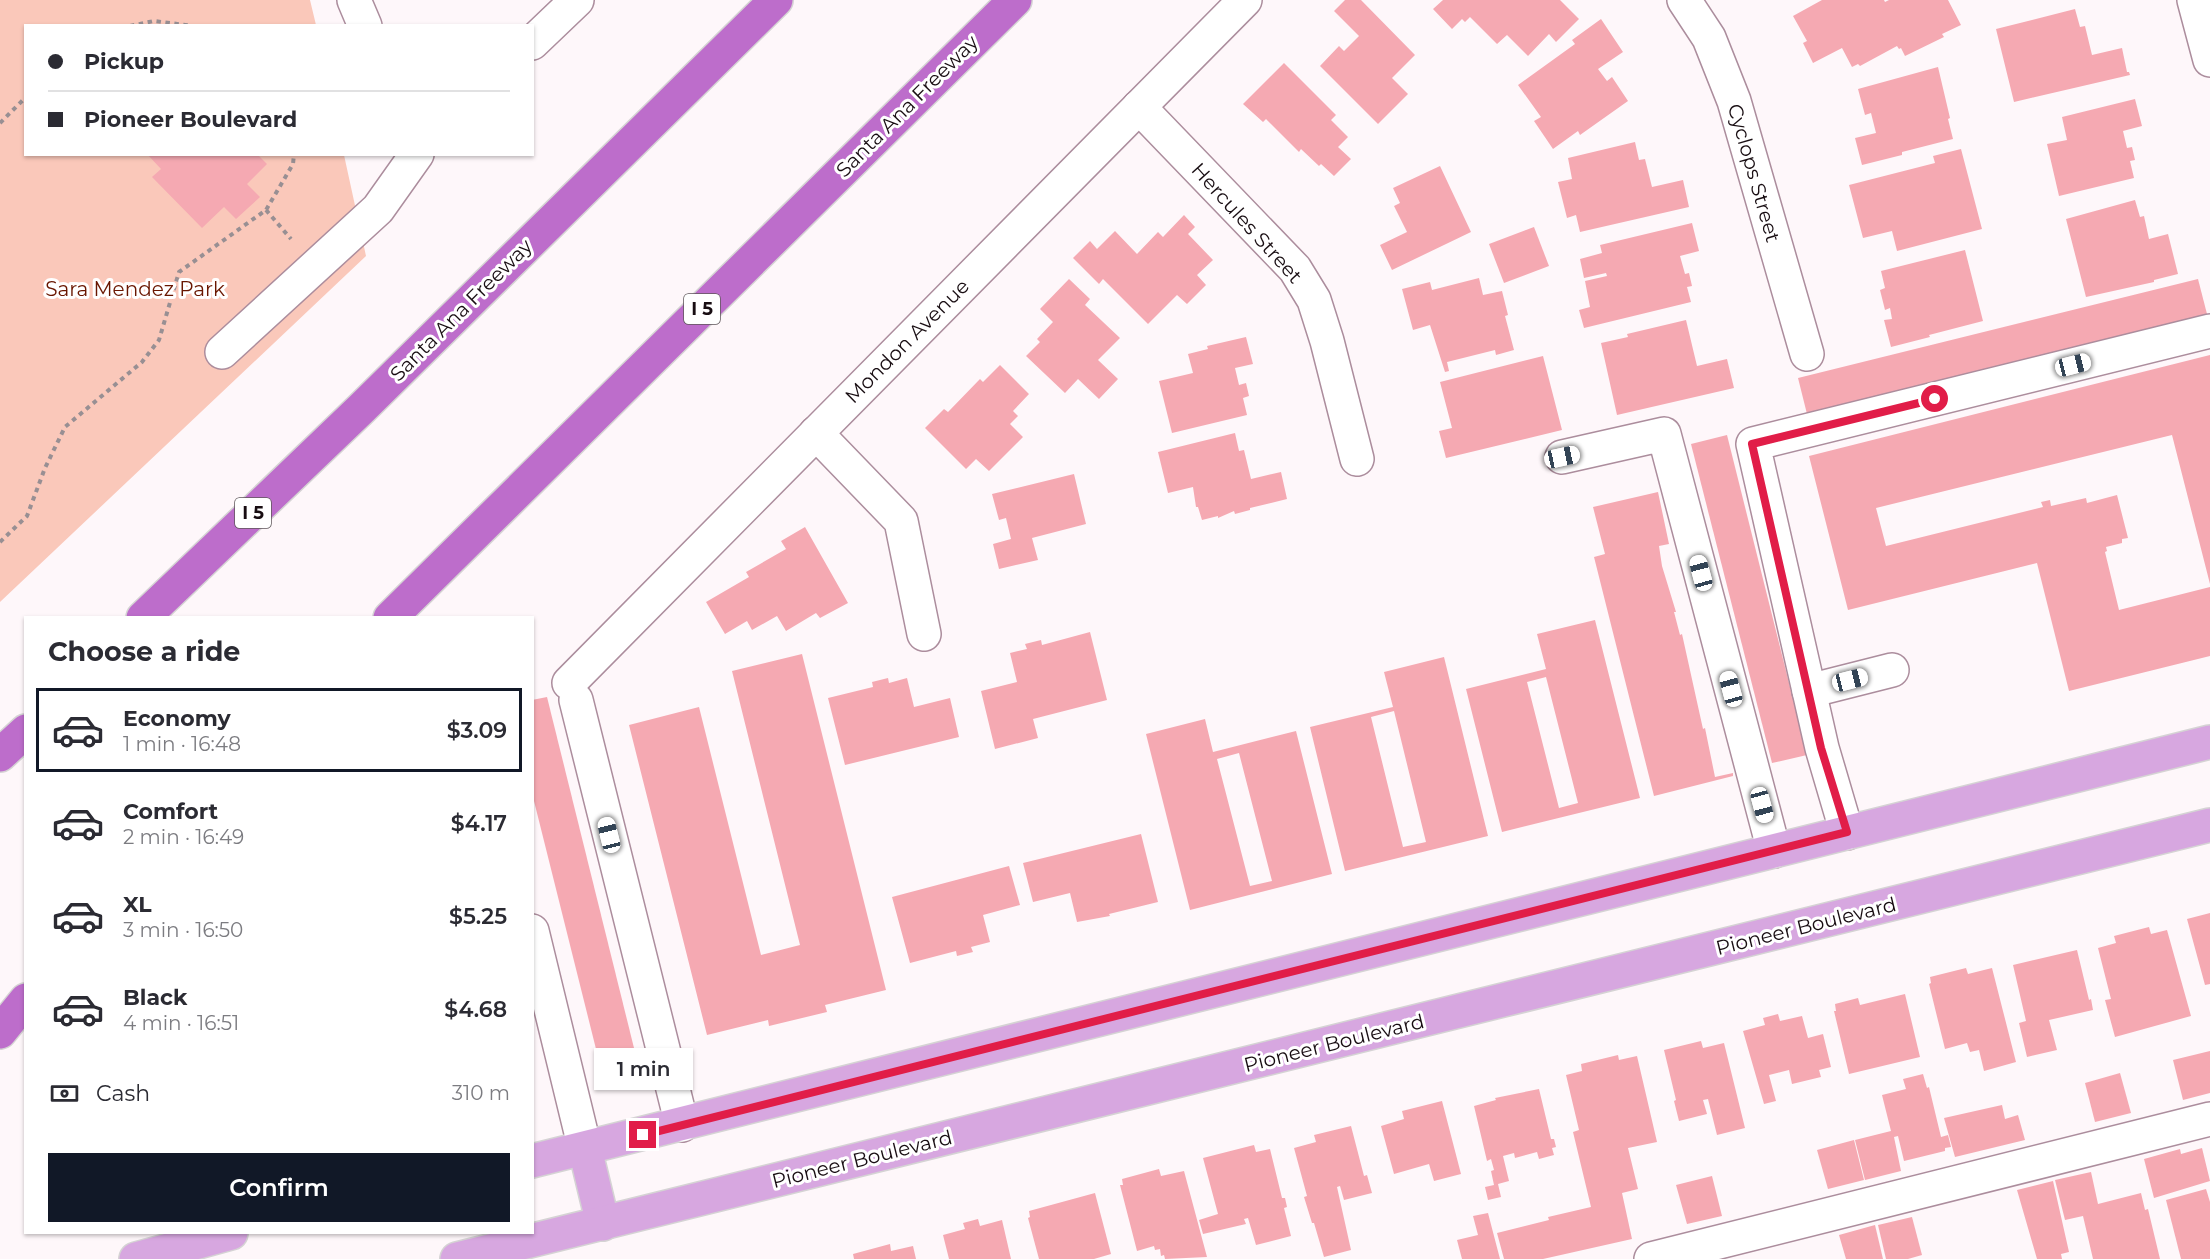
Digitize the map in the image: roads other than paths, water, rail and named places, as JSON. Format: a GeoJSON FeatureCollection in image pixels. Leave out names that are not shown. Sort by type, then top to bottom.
{"type":"FeatureCollection","features":[{"type":"Feature","properties":{"kind":"highway","name":"Santa Ana Freeway"},"geometry":{"type":"LineString","coordinates":[[145,616],[362,408],[776,0]]}},
{"type":"Feature","properties":{"kind":"highway","name":"Santa Ana Freeway"},"geometry":{"type":"LineString","coordinates":[[392,616],[1015,0]]}},
{"type":"Feature","properties":{"kind":"highway"},"geometry":{"type":"LineString","coordinates":[[0,756],[24,733]]}},
{"type":"Feature","properties":{"kind":"highway"},"geometry":{"type":"LineString","coordinates":[[0,1014],[24,991]]}},
{"type":"Feature","properties":{"kind":"highway"},"geometry":{"type":"LineString","coordinates":[[0,1032],[24,1002]]}},
{"type":"Feature","properties":{"kind":"main road"},"geometry":{"type":"LineString","coordinates":[[534,1161],[2210,742]]}},
{"type":"Feature","properties":{"kind":"main road","name":"Pioneer Boulevard"},"geometry":{"type":"LineString","coordinates":[[457,1259],[2210,825]]}},
{"type":"Feature","properties":{"kind":"main road"},"geometry":{"type":"LineString","coordinates":[[585,1149],[603,1224]]}},
{"type":"Feature","properties":{"kind":"main road"},"geometry":{"type":"LineString","coordinates":[[136,1259],[227,1234]]}},
{"type":"Feature","properties":{"kind":"street"},"geometry":{"type":"LineString","coordinates":[[354,0],[364,24]]}},
{"type":"Feature","properties":{"kind":"street"},"geometry":{"type":"LineString","coordinates":[[534,41],[577,0]]}},
{"type":"Feature","properties":{"kind":"street","name":"Mondon Avenue"},"geometry":{"type":"LineString","coordinates":[[682,1125],[572,691],[816,433],[1245,0]]}},
{"type":"Feature","properties":{"kind":"street","name":"Cyclops Street"},"geometry":{"type":"LineString","coordinates":[[1684,0],[1709,38],[1734,101],[1807,354]]}},
{"type":"Feature","properties":{"kind":"street"},"geometry":{"type":"LineString","coordinates":[[2194,0],[2210,60]]}},
{"type":"Feature","properties":{"kind":"street","name":"Hercules Street"},"geometry":{"type":"LineString","coordinates":[[1139,107],[1295,269],[1314,300],[1324,330],[1357,459]]}},
{"type":"Feature","properties":{"kind":"street"},"geometry":{"type":"LineString","coordinates":[[222,352],[378,209],[416,156]]}},
{"type":"Feature","properties":{"kind":"street"},"geometry":{"type":"LineString","coordinates":[[1847,832],[1821,748],[1752,444],[2210,331]]}},
{"type":"Feature","properties":{"kind":"street"},"geometry":{"type":"LineString","coordinates":[[816,433],[901,521],[924,633]]}},
{"type":"Feature","properties":{"kind":"street"},"geometry":{"type":"LineString","coordinates":[[1562,457],[1664,434],[1774,851]]}},
{"type":"Feature","properties":{"kind":"street"},"geometry":{"type":"LineString","coordinates":[[1809,691],[1892,670]]}},
{"type":"Feature","properties":{"kind":"street"},"geometry":{"type":"LineString","coordinates":[[534,939],[585,1149]]}},
{"type":"Feature","properties":{"kind":"street"},"geometry":{"type":"LineString","coordinates":[[1651,1259],[2210,1119]]}},
{"type":"Feature","properties":{"kind":"park label","name":"Sara Mendez Park"},"geometry":{"type":"Point","coordinates":[135,289]}}]}
